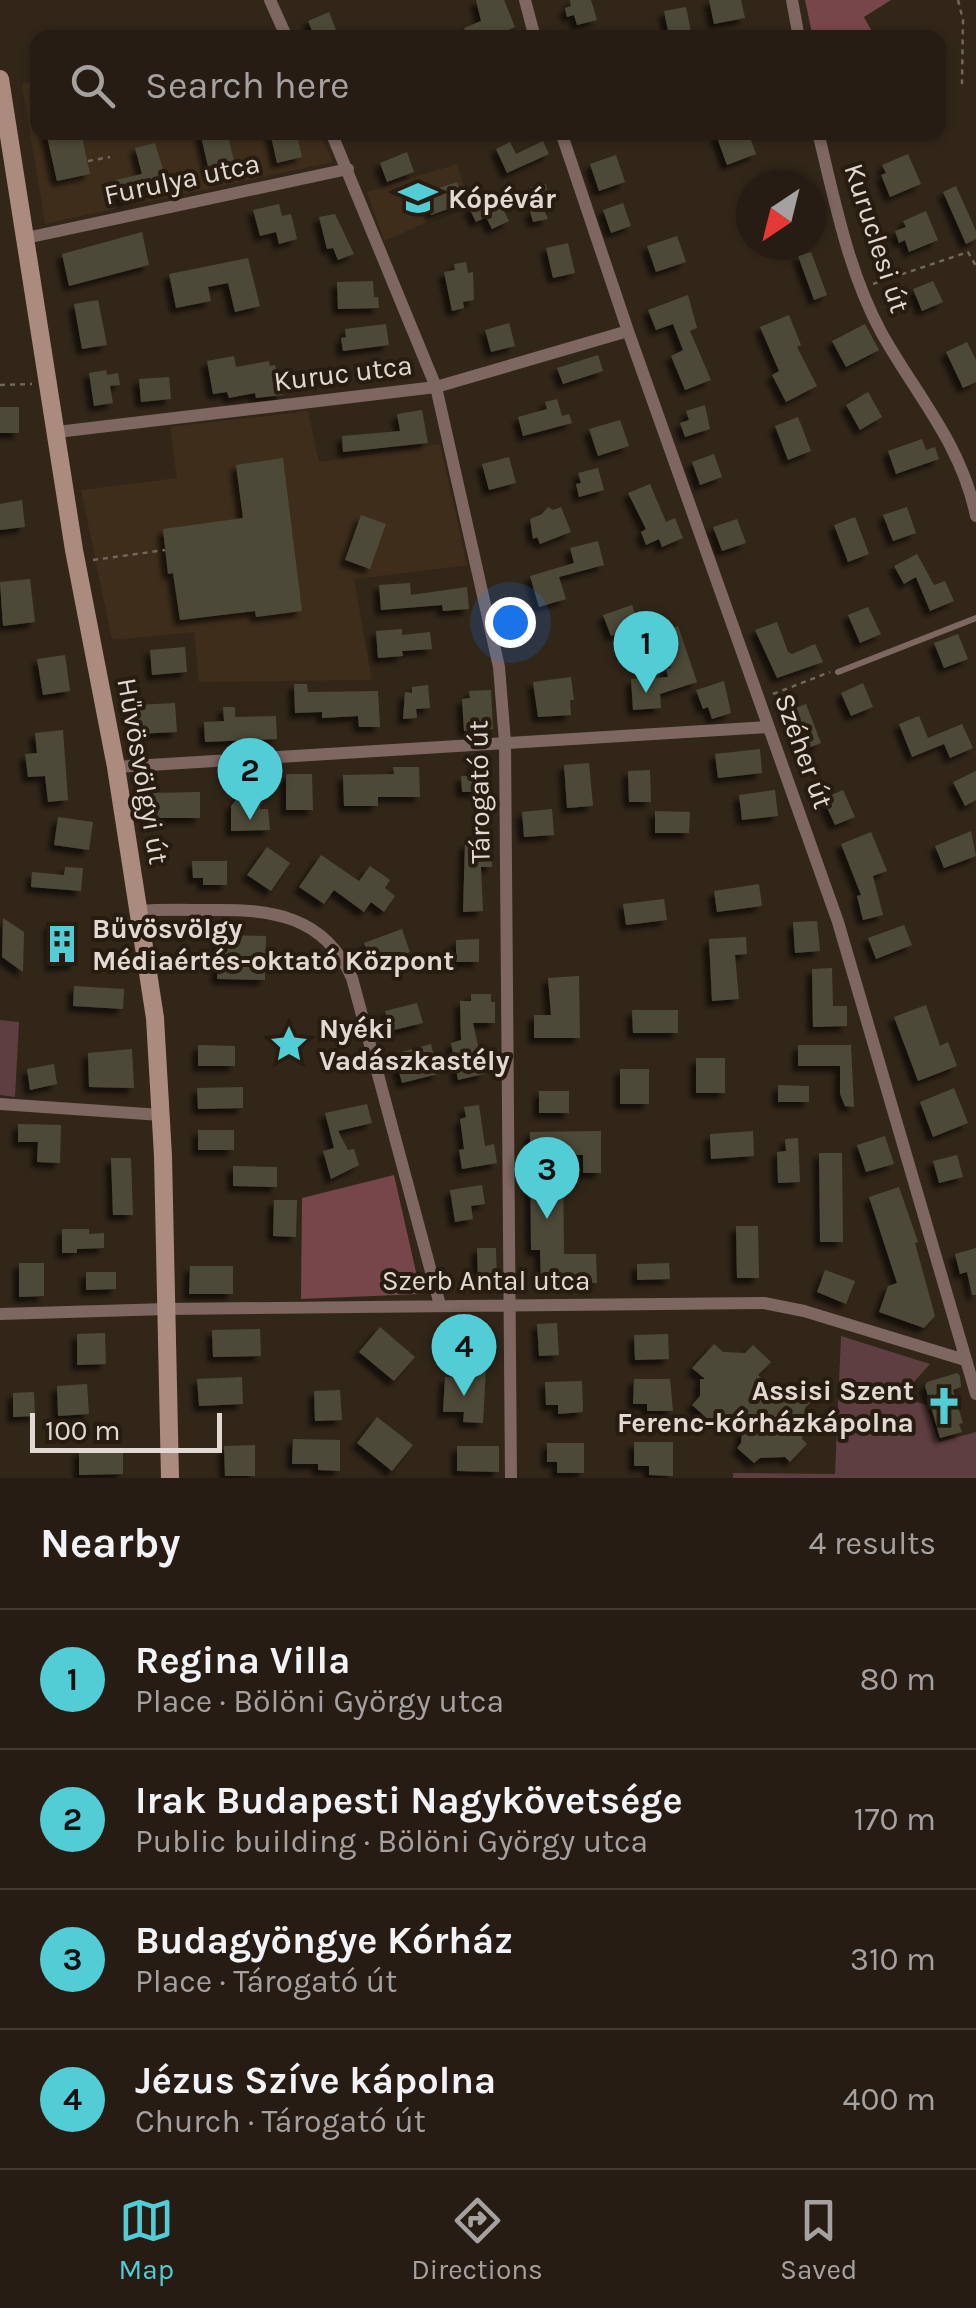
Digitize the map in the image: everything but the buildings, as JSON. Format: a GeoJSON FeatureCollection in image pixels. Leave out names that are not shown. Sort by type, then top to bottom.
{"type":"FeatureCollection","features":[{"type":"Feature","properties":{"kind":"main road","name":"Hűvösvölgyi út"},"geometry":{"type":"LineString","coordinates":[[0,79],[74,550],[116,766],[155,1018],[168,1309],[170,1478]]}},
{"type":"Feature","properties":{"kind":"street"},"geometry":{"type":"LineString","coordinates":[[270,0],[283,30]]}},
{"type":"Feature","properties":{"kind":"street"},"geometry":{"type":"LineString","coordinates":[[526,0],[533,30]]}},
{"type":"Feature","properties":{"kind":"street"},"geometry":{"type":"LineString","coordinates":[[792,0],[798,30]]}},
{"type":"Feature","properties":{"kind":"street","name":"Tárogató út"},"geometry":{"type":"LineString","coordinates":[[335,140],[436,387],[499,667],[505,742],[512,1478]]}},
{"type":"Feature","properties":{"kind":"street","name":"Széher út"},"geometry":{"type":"LineString","coordinates":[[564,140],[849,958],[976,1394]]}},
{"type":"Feature","properties":{"kind":"street","name":"Kuruclesi út"},"geometry":{"type":"LineString","coordinates":[[820,140],[862,288],[880,330],[958,455],[970,484],[976,516]]}},
{"type":"Feature","properties":{"kind":"street","name":"Furulya utca"},"geometry":{"type":"LineString","coordinates":[[26,238],[348,169]]}},
{"type":"Feature","properties":{"kind":"street","name":"Kuruc utca"},"geometry":{"type":"LineString","coordinates":[[57,432],[436,387],[628,331]]}},
{"type":"Feature","properties":{"kind":"street"},"geometry":{"type":"LineString","coordinates":[[116,766],[768,726]]}},
{"type":"Feature","properties":{"kind":"street"},"geometry":{"type":"LineString","coordinates":[[139,911],[259,909],[302,924],[335,948],[352,978],[440,1305]]}},
{"type":"Feature","properties":{"kind":"street"},"geometry":{"type":"LineString","coordinates":[[0,1104],[161,1115]]}},
{"type":"Feature","properties":{"kind":"street","name":"Szerb Antal utca"},"geometry":{"type":"LineString","coordinates":[[0,1314],[764,1303],[965,1360]]}},
{"type":"Feature","properties":{"kind":"lane"},"geometry":{"type":"LineString","coordinates":[[838,672],[976,618]]}},
{"type":"Feature","properties":{"kind":"path"},"geometry":{"type":"LineString","coordinates":[[958,0],[963,20],[962,84]]}},
{"type":"Feature","properties":{"kind":"path"},"geometry":{"type":"LineString","coordinates":[[88,161],[110,157]]}},
{"type":"Feature","properties":{"kind":"path"},"geometry":{"type":"LineString","coordinates":[[862,288],[968,252],[976,266]]}},
{"type":"Feature","properties":{"kind":"path"},"geometry":{"type":"LineString","coordinates":[[0,386],[49,383]]}},
{"type":"Feature","properties":{"kind":"path"},"geometry":{"type":"LineString","coordinates":[[93,560],[166,550]]}},
{"type":"Feature","properties":{"kind":"shaded area"},"geometry":{"type":"Polygon","coordinates":[[[805,0],[891,0],[864,17],[871,30],[811,30],[805,0]]]}},
{"type":"Feature","properties":{"kind":"shaded area"},"geometry":{"type":"Polygon","coordinates":[[[30,82],[30,133],[22,84],[30,82]]]}},
{"type":"Feature","properties":{"kind":"shaded area"},"geometry":{"type":"Polygon","coordinates":[[[31,140],[322,140],[333,162],[45,224],[31,140]]]}},
{"type":"Feature","properties":{"kind":"shaded area","name":"Kópévár"},"geometry":{"type":"Polygon","coordinates":[[[457,164],[469,204],[384,241],[367,192],[457,164]]]}},
{"type":"Feature","properties":{"kind":"shaded area"},"geometry":{"type":"Polygon","coordinates":[[[308,411],[319,462],[440,444],[467,565],[354,579],[372,680],[199,682],[194,632],[112,640],[81,490],[177,478],[170,427],[308,411]]]}},
{"type":"Feature","properties":{"kind":"shaded area"},"geometry":{"type":"Polygon","coordinates":[[[0,1020],[19,1022],[15,1097],[0,1095],[0,1020]]]}},
{"type":"Feature","properties":{"kind":"shaded area"},"geometry":{"type":"Polygon","coordinates":[[[394,1175],[421,1294],[301,1299],[302,1198],[394,1175]]]}},
{"type":"Feature","properties":{"kind":"shaded area"},"geometry":{"type":"Polygon","coordinates":[[[841,1336],[930,1364],[911,1385],[917,1402],[926,1405],[939,1442],[976,1432],[976,1478],[733,1478],[733,1473],[835,1474],[841,1336]]]}},
{"type":"Feature","properties":{"kind":"place","name":"Kópévár"},"geometry":{"type":"Point","coordinates":[418,198]}},
{"type":"Feature","properties":{"kind":"place","name":"Regina Villa"},"geometry":{"type":"Point","coordinates":[646,693]}},
{"type":"Feature","properties":{"kind":"place","name":"Irak Budapesti Nagykövetsége"},"geometry":{"type":"Point","coordinates":[250,820]}},
{"type":"Feature","properties":{"kind":"place","name":"Bűvösvölgy Médiaértés-oktató Központ"},"geometry":{"type":"Point","coordinates":[62,944]}},
{"type":"Feature","properties":{"kind":"place","name":"Nyéki Vadászkastély"},"geometry":{"type":"Point","coordinates":[289,1044]}},
{"type":"Feature","properties":{"kind":"place","name":"Budagyöngye Kórház"},"geometry":{"type":"Point","coordinates":[547,1219]}},
{"type":"Feature","properties":{"kind":"place","name":"Jézus Szíve kápolna"},"geometry":{"type":"Point","coordinates":[464,1396]}},
{"type":"Feature","properties":{"kind":"place","name":"Assisi Szent Ferenc-kórházkápolna"},"geometry":{"type":"Point","coordinates":[944,1406]}}]}
